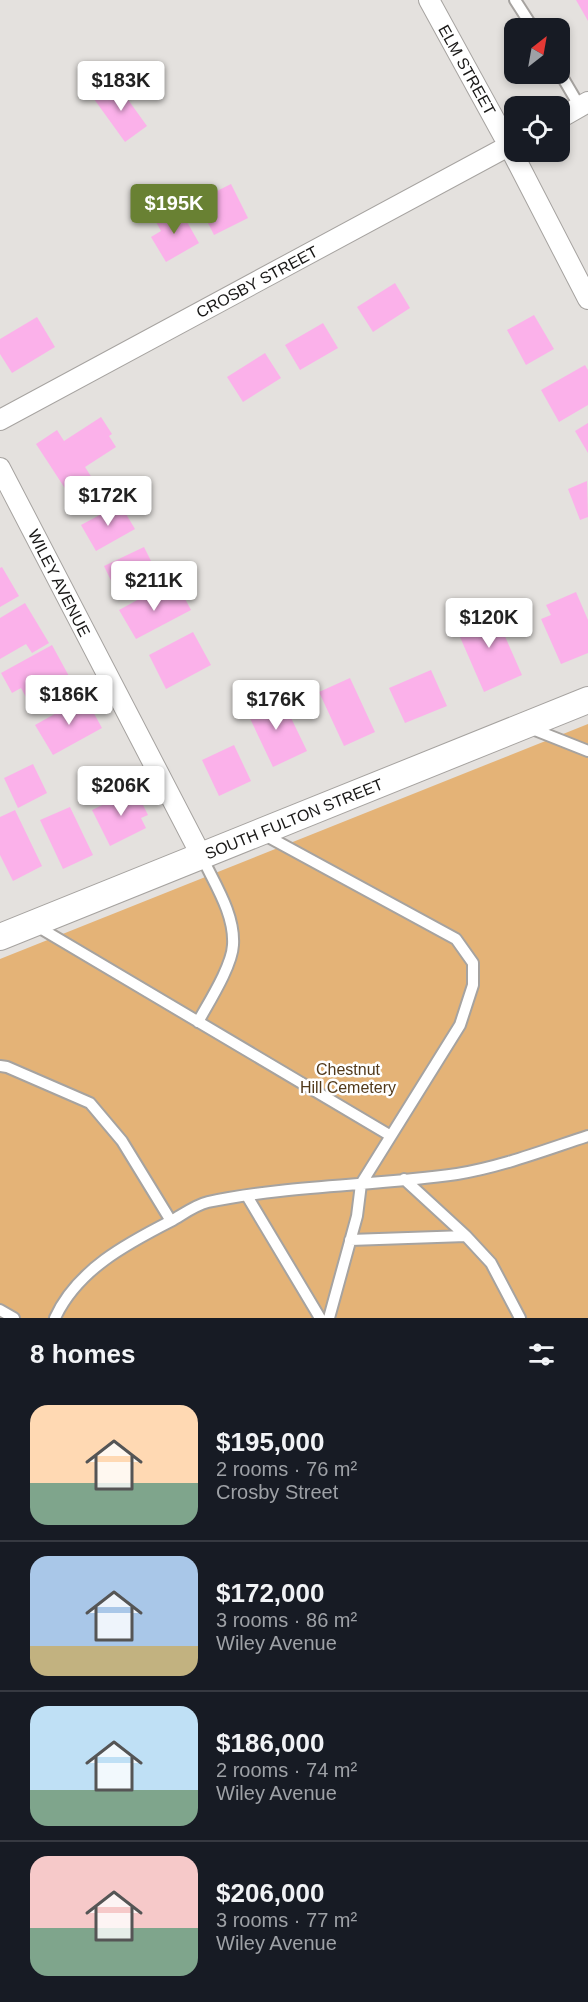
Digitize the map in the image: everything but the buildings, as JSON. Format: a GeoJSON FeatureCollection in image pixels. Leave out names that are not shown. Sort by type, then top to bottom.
{"type":"FeatureCollection","features":[{"type":"Feature","properties":{"kind":"street","name":"ELM STREET"},"geometry":{"type":"LineString","coordinates":[[429,0],[504,131]]}},
{"type":"Feature","properties":{"kind":"street"},"geometry":{"type":"LineString","coordinates":[[570,112],[584,104]]}},
{"type":"Feature","properties":{"kind":"street","name":"CROSBY STREET"},"geometry":{"type":"LineString","coordinates":[[0,420],[504,149]]}},
{"type":"Feature","properties":{"kind":"street","name":"ELM STREET"},"geometry":{"type":"LineString","coordinates":[[520,162],[588,299]]}},
{"type":"Feature","properties":{"kind":"street","name":"WILEY AVENUE"},"geometry":{"type":"LineString","coordinates":[[0,468],[202,857]]}},
{"type":"Feature","properties":{"kind":"street","name":"SOUTH FULTON STREET"},"geometry":{"type":"LineString","coordinates":[[0,937],[588,700]]}},
{"type":"Feature","properties":{"kind":"lane"},"geometry":{"type":"LineString","coordinates":[[516,0],[527,18]]}},
{"type":"Feature","properties":{"kind":"lane"},"geometry":{"type":"LineString","coordinates":[[569,84],[584,104]]}},
{"type":"Feature","properties":{"kind":"lane"},"geometry":{"type":"LineString","coordinates":[[524,726],[588,751]]}},
{"type":"Feature","properties":{"kind":"lane"},"geometry":{"type":"LineString","coordinates":[[260,833],[456,939],[473,963],[473,985],[460,1025],[361,1184],[357,1216],[328,1318]]}},
{"type":"Feature","properties":{"kind":"lane"},"geometry":{"type":"LineString","coordinates":[[198,1022],[226,970],[233,945],[230,918],[202,857]]}},
{"type":"Feature","properties":{"kind":"lane"},"geometry":{"type":"LineString","coordinates":[[33,924],[391,1136]]}},
{"type":"Feature","properties":{"kind":"lane"},"geometry":{"type":"LineString","coordinates":[[0,1066],[90,1103],[122,1141],[171,1221]]}},
{"type":"Feature","properties":{"kind":"lane"},"geometry":{"type":"LineString","coordinates":[[55,1318],[62,1303],[88,1271],[142,1236],[205,1203],[247,1196],[458,1173],[521,1158],[588,1136]]}},
{"type":"Feature","properties":{"kind":"lane"},"geometry":{"type":"LineString","coordinates":[[404,1179],[466,1236],[491,1263],[520,1318]]}},
{"type":"Feature","properties":{"kind":"lane"},"geometry":{"type":"LineString","coordinates":[[247,1196],[320,1318]]}},
{"type":"Feature","properties":{"kind":"lane"},"geometry":{"type":"LineString","coordinates":[[350,1240],[466,1236]]}},
{"type":"Feature","properties":{"kind":"lane"},"geometry":{"type":"LineString","coordinates":[[0,1310],[14,1318]]}},
{"type":"Feature","properties":{"kind":"green space","name":"Chestnut Hill Cemetery"},"geometry":{"type":"Polygon","coordinates":[[[588,724],[588,1318],[0,1318],[0,959],[588,724]]]}}]}
